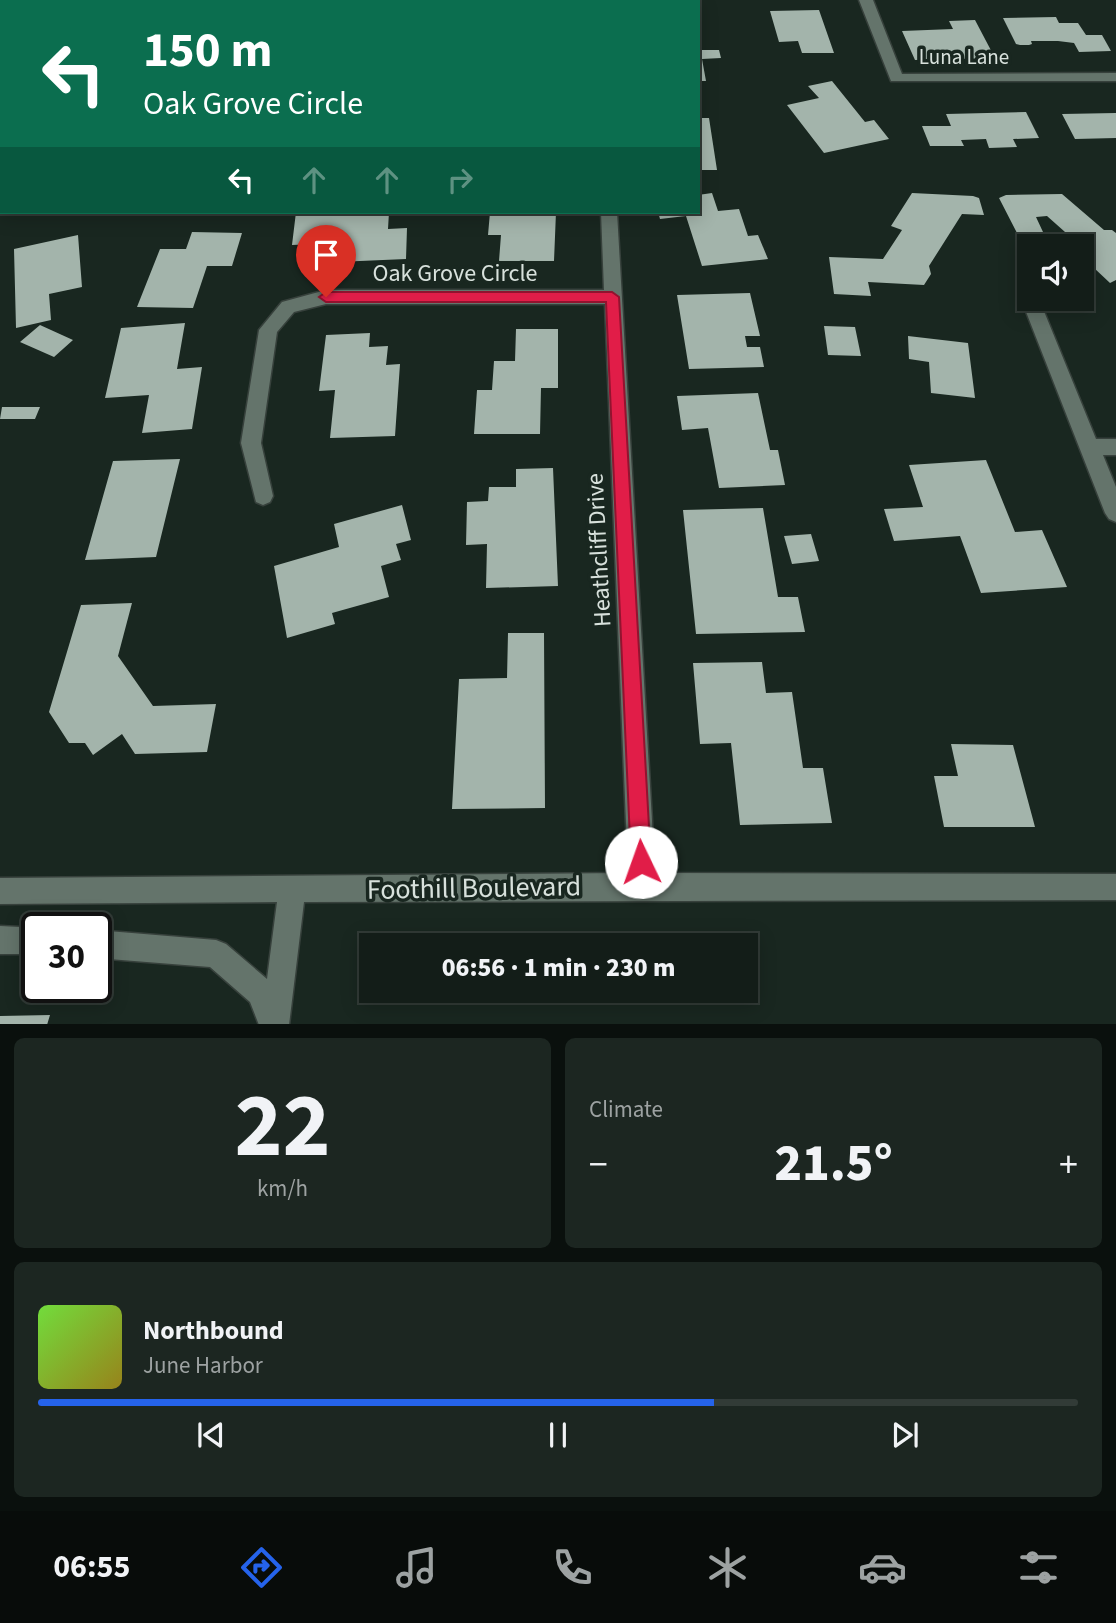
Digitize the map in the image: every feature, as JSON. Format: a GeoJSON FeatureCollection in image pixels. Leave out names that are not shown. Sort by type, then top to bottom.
{"type":"FeatureCollection","features":[{"type":"Feature","properties":{"kind":"street","name":"Luna Lane"},"geometry":{"type":"LineString","coordinates":[[866,0],[896,78],[1116,77]]}},
{"type":"Feature","properties":{"kind":"street","name":"Heathcliff Drive"},"geometry":{"type":"LineString","coordinates":[[609,214],[642,886]]}},
{"type":"Feature","properties":{"kind":"street","name":"Oak Grove Circle"},"geometry":{"type":"LineString","coordinates":[[263,496],[251,443],[268,330],[288,307],[326,297],[612,297]]}},
{"type":"Feature","properties":{"kind":"street"},"geometry":{"type":"LineString","coordinates":[[1035,311],[1116,513]]}},
{"type":"Feature","properties":{"kind":"street"},"geometry":{"type":"LineString","coordinates":[[1089,447],[1116,447]]}},
{"type":"Feature","properties":{"kind":"street","name":"Foothill Boulevard"},"geometry":{"type":"LineString","coordinates":[[0,891],[642,886],[1116,887]]}},
{"type":"Feature","properties":{"kind":"street"},"geometry":{"type":"LineString","coordinates":[[274,1024],[292,890]]}},
{"type":"Feature","properties":{"kind":"street"},"geometry":{"type":"LineString","coordinates":[[0,940],[21,940]]}},
{"type":"Feature","properties":{"kind":"street"},"geometry":{"type":"LineString","coordinates":[[112,945],[216,954],[260,992],[274,1024]]}},
{"type":"Feature","properties":{"kind":"building"},"geometry":{"type":"Polygon","coordinates":[[[819,10],[834,53],[802,53],[798,41],[779,42],[770,11],[819,10]]]}},
{"type":"Feature","properties":{"kind":"building"},"geometry":{"type":"Polygon","coordinates":[[[1056,17],[1059,23],[1078,23],[1086,35],[1102,35],[1111,51],[1079,52],[1074,43],[1058,41],[1016,44],[1003,18],[1056,17]]]}},
{"type":"Feature","properties":{"kind":"building"},"geometry":{"type":"Polygon","coordinates":[[[975,20],[995,58],[915,60],[902,31],[953,29],[949,21],[975,20]]]}},
{"type":"Feature","properties":{"kind":"building"},"geometry":{"type":"Polygon","coordinates":[[[700,50],[719,50],[721,58],[702,59],[706,81],[700,81],[700,50]]]}},
{"type":"Feature","properties":{"kind":"building"},"geometry":{"type":"Polygon","coordinates":[[[832,81],[865,122],[874,120],[889,139],[824,153],[787,105],[819,98],[808,86],[832,81]]]}},
{"type":"Feature","properties":{"kind":"building"},"geometry":{"type":"Polygon","coordinates":[[[1026,112],[1039,138],[1013,139],[1017,147],[989,148],[986,139],[961,140],[964,146],[930,146],[922,126],[951,126],[946,114],[1026,112]]]}},
{"type":"Feature","properties":{"kind":"building"},"geometry":{"type":"Polygon","coordinates":[[[1116,113],[1116,138],[1075,139],[1062,114],[1116,113]]]}},
{"type":"Feature","properties":{"kind":"building"},"geometry":{"type":"Polygon","coordinates":[[[700,118],[709,118],[717,170],[700,170],[700,118]]]}},
{"type":"Feature","properties":{"kind":"building"},"geometry":{"type":"Polygon","coordinates":[[[712,193],[718,211],[739,209],[748,236],[758,235],[768,259],[702,266],[686,216],[660,219],[659,214],[700,214],[700,195],[712,193]]]}},
{"type":"Feature","properties":{"kind":"building"},"geometry":{"type":"Polygon","coordinates":[[[912,193],[973,196],[979,198],[984,215],[962,214],[929,266],[931,274],[924,285],[868,282],[871,296],[834,294],[829,257],[883,259],[902,230],[891,226],[912,193]]]}},
{"type":"Feature","properties":{"kind":"building"},"geometry":{"type":"Polygon","coordinates":[[[1062,194],[1104,230],[1116,233],[1116,280],[1110,283],[1094,268],[1094,234],[1067,234],[1047,216],[1036,217],[1043,232],[1017,233],[999,198],[1006,195],[1062,194]]]}},
{"type":"Feature","properties":{"kind":"building"},"geometry":{"type":"Polygon","coordinates":[[[296,214],[389,214],[388,229],[407,228],[406,259],[337,262],[339,243],[292,245],[296,214]]]}},
{"type":"Feature","properties":{"kind":"building"},"geometry":{"type":"Polygon","coordinates":[[[490,214],[556,214],[554,261],[499,261],[501,235],[488,235],[490,214]]]}},
{"type":"Feature","properties":{"kind":"building"},"geometry":{"type":"Polygon","coordinates":[[[192,232],[242,233],[232,266],[207,266],[193,308],[137,307],[160,249],[186,249],[192,232]]]}},
{"type":"Feature","properties":{"kind":"building"},"geometry":{"type":"Polygon","coordinates":[[[78,235],[82,287],[49,294],[51,320],[16,328],[14,249],[78,235]]]}},
{"type":"Feature","properties":{"kind":"building"},"geometry":{"type":"Polygon","coordinates":[[[750,293],[760,336],[745,336],[747,347],[760,347],[764,367],[689,369],[677,295],[750,293]]]}},
{"type":"Feature","properties":{"kind":"building"},"geometry":{"type":"Polygon","coordinates":[[[185,323],[177,369],[202,367],[192,429],[142,433],[149,395],[105,398],[121,328],[185,323]]]}},
{"type":"Feature","properties":{"kind":"building"},"geometry":{"type":"Polygon","coordinates":[[[40,325],[73,340],[54,357],[20,342],[40,325]]]}},
{"type":"Feature","properties":{"kind":"building"},"geometry":{"type":"Polygon","coordinates":[[[824,326],[855,327],[861,356],[828,355],[824,326]]]}},
{"type":"Feature","properties":{"kind":"building"},"geometry":{"type":"Polygon","coordinates":[[[516,329],[558,329],[558,388],[541,388],[540,434],[474,434],[477,390],[492,390],[494,361],[515,361],[516,329]]]}},
{"type":"Feature","properties":{"kind":"building"},"geometry":{"type":"Polygon","coordinates":[[[370,333],[369,347],[388,346],[386,365],[400,364],[395,436],[330,438],[335,390],[319,391],[326,335],[370,333]]]}},
{"type":"Feature","properties":{"kind":"building"},"geometry":{"type":"Polygon","coordinates":[[[908,336],[968,343],[975,398],[931,393],[929,362],[909,359],[908,336]]]}},
{"type":"Feature","properties":{"kind":"building"},"geometry":{"type":"Polygon","coordinates":[[[758,393],[770,450],[778,450],[785,485],[719,488],[708,428],[682,430],[677,396],[758,393]]]}},
{"type":"Feature","properties":{"kind":"building"},"geometry":{"type":"Polygon","coordinates":[[[2,407],[40,407],[35,419],[0,419],[2,407]]]}},
{"type":"Feature","properties":{"kind":"building"},"geometry":{"type":"Polygon","coordinates":[[[180,459],[156,557],[85,560],[113,461],[180,459]]]}},
{"type":"Feature","properties":{"kind":"building"},"geometry":{"type":"Polygon","coordinates":[[[986,460],[1015,532],[1042,530],[1067,587],[981,593],[960,536],[894,541],[884,509],[923,507],[909,465],[986,460]]]}},
{"type":"Feature","properties":{"kind":"building"},"geometry":{"type":"Polygon","coordinates":[[[553,468],[558,586],[486,588],[487,544],[466,545],[467,502],[488,501],[489,487],[516,487],[516,469],[553,468]]]}},
{"type":"Feature","properties":{"kind":"building"},"geometry":{"type":"Polygon","coordinates":[[[402,505],[411,540],[396,544],[401,560],[381,566],[389,597],[332,613],[335,624],[287,638],[274,566],[339,547],[334,524],[402,505]]]}},
{"type":"Feature","properties":{"kind":"building"},"geometry":{"type":"Polygon","coordinates":[[[763,508],[778,597],[798,597],[805,632],[696,634],[683,510],[763,508]]]}},
{"type":"Feature","properties":{"kind":"building"},"geometry":{"type":"Polygon","coordinates":[[[811,534],[819,561],[792,564],[784,536],[811,534]]]}},
{"type":"Feature","properties":{"kind":"building"},"geometry":{"type":"Polygon","coordinates":[[[132,603],[118,656],[153,706],[216,704],[207,752],[135,754],[122,734],[93,755],[85,743],[69,743],[49,712],[81,605],[132,603]]]}},
{"type":"Feature","properties":{"kind":"building"},"geometry":{"type":"Polygon","coordinates":[[[508,633],[544,633],[545,808],[452,809],[459,679],[507,678],[508,633]]]}},
{"type":"Feature","properties":{"kind":"building"},"geometry":{"type":"Polygon","coordinates":[[[762,662],[766,693],[792,692],[803,768],[823,768],[832,823],[740,825],[731,743],[700,744],[693,663],[762,662]]]}},
{"type":"Feature","properties":{"kind":"building"},"geometry":{"type":"Polygon","coordinates":[[[951,744],[1013,745],[1035,827],[944,827],[934,776],[958,776],[951,744]]]}},
{"type":"Feature","properties":{"kind":"building"},"geometry":{"type":"Polygon","coordinates":[[[50,1015],[47,1024],[0,1024],[0,1016],[50,1015]]]}},
{"type":"Feature","properties":{"kind":"route"},"geometry":{"type":"LineString","coordinates":[[326,297],[612,297],[641,862]]}}]}
